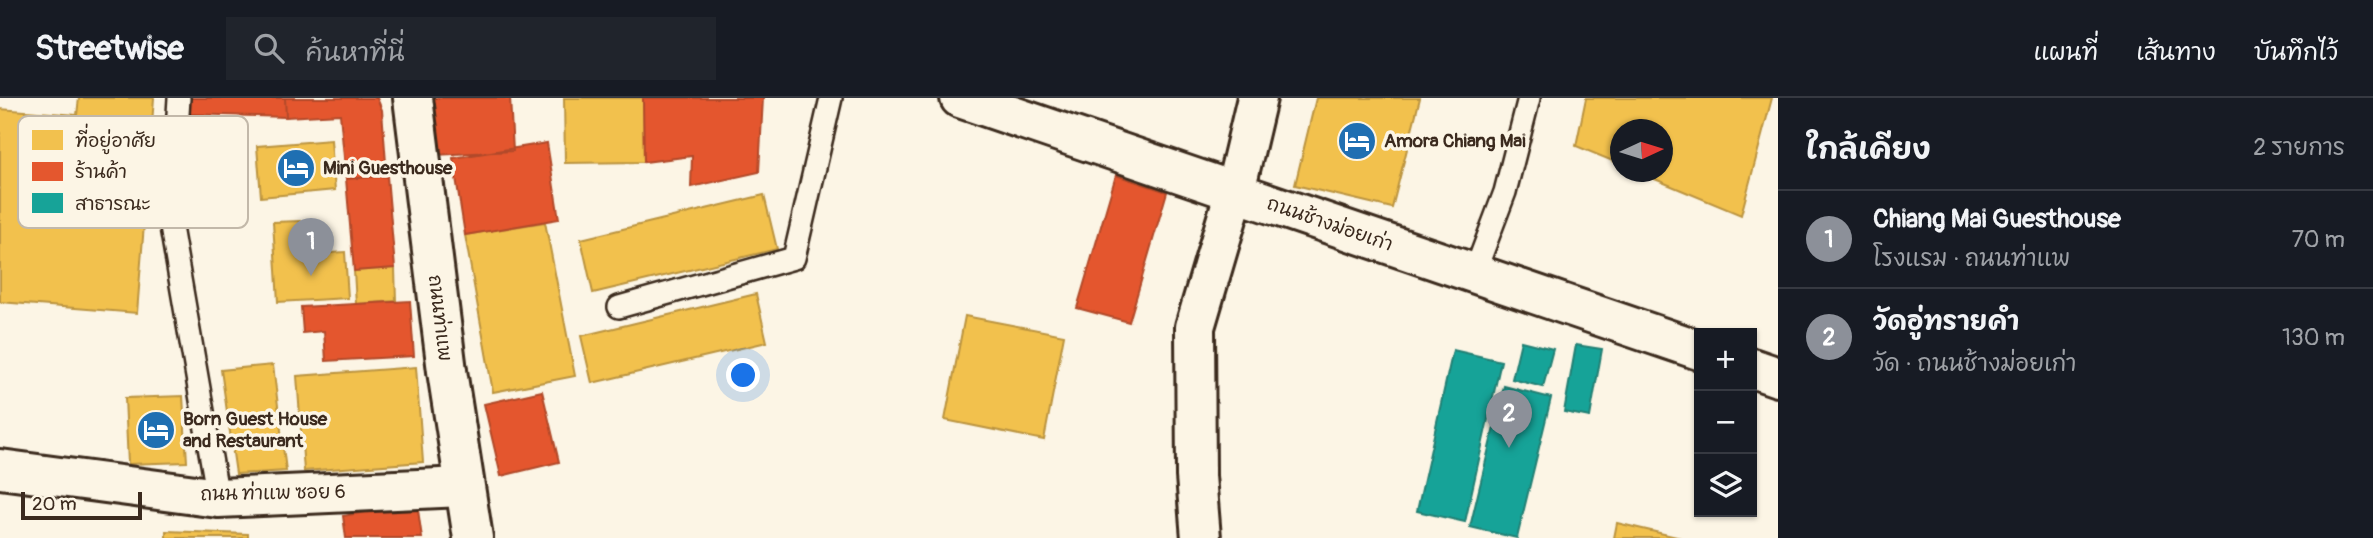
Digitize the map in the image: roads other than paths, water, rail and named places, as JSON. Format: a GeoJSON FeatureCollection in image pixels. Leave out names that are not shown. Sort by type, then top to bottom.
{"type":"FeatureCollection","features":[{"type":"Feature","properties":{"kind":"street","name":"ถนนท่าแพ"},"geometry":{"type":"LineString","coordinates":[[413,98],[463,487],[473,538]]}},
{"type":"Feature","properties":{"kind":"street","name":"ถนนช้างม่อยเก่า"},"geometry":{"type":"LineString","coordinates":[[960,98],[1694,348]]}},
{"type":"Feature","properties":{"kind":"street"},"geometry":{"type":"LineString","coordinates":[[1201,538],[1196,475],[1195,327],[1235,191],[1257,98]]}},
{"type":"Feature","properties":{"kind":"street"},"geometry":{"type":"LineString","coordinates":[[1757,370],[1778,377]]}},
{"type":"Feature","properties":{"kind":"street","name":"ถนน ท่าแพ ซอย 6"},"geometry":{"type":"LineString","coordinates":[[0,468],[218,498],[463,487]]}},
{"type":"Feature","properties":{"kind":"lane"},"geometry":{"type":"LineString","coordinates":[[178,116],[179,98]]}},
{"type":"Feature","properties":{"kind":"lane"},"geometry":{"type":"LineString","coordinates":[[619,307],[794,258],[831,98]]}},
{"type":"Feature","properties":{"kind":"lane"},"geometry":{"type":"LineString","coordinates":[[1474,274],[1506,192],[1529,98]]}},
{"type":"Feature","properties":{"kind":"lane"},"geometry":{"type":"LineString","coordinates":[[171,228],[218,498]]}},
{"type":"Feature","properties":{"kind":"place","name":"Amora Chiang Mai"},"geometry":{"type":"Point","coordinates":[1357,141]}},
{"type":"Feature","properties":{"kind":"place","name":"Mini Guesthouse"},"geometry":{"type":"Point","coordinates":[296,168]}},
{"type":"Feature","properties":{"kind":"place","name":"Chiang Mai Guesthouse"},"geometry":{"type":"Point","coordinates":[311,276]}},
{"type":"Feature","properties":{"kind":"place","name":"Born Guest House and Restaurant"},"geometry":{"type":"Point","coordinates":[156,430]}},
{"type":"Feature","properties":{"kind":"place","name":"วัดอู่ทรายคำ"},"geometry":{"type":"Point","coordinates":[1509,448]}}]}
